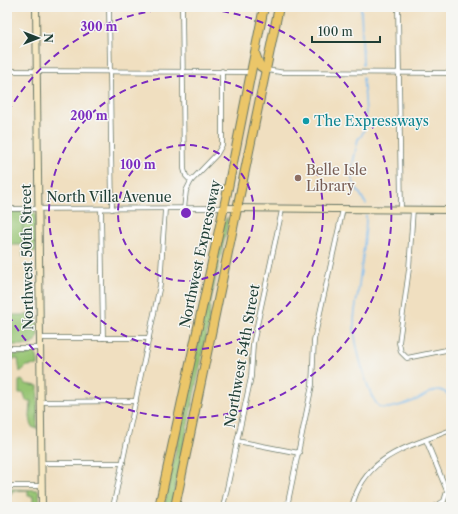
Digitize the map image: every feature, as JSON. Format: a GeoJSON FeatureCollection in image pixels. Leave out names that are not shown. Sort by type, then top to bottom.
{"type":"FeatureCollection","features":[{"type":"Feature","properties":{"kind":"highway","name":"Northwest Expressway"},"geometry":{"type":"LineString","coordinates":[[159,507],[264,7]]}},
{"type":"Feature","properties":{"kind":"highway","name":"Northwest Expressway"},"geometry":{"type":"LineString","coordinates":[[175,507],[279,7]]}},
{"type":"Feature","properties":{"kind":"highway"},"geometry":{"type":"LineString","coordinates":[[255,52],[260,66],[266,70]]}},
{"type":"Feature","properties":{"kind":"street","name":"Northwest 50th Street"},"geometry":{"type":"LineString","coordinates":[[36,7],[42,507]]}},
{"type":"Feature","properties":{"kind":"street"},"geometry":{"type":"LineString","coordinates":[[109,7],[112,209]]}},
{"type":"Feature","properties":{"kind":"street"},"geometry":{"type":"LineString","coordinates":[[182,7],[184,169],[186,176],[191,181]]}},
{"type":"Feature","properties":{"kind":"street"},"geometry":{"type":"LineString","coordinates":[[398,7],[401,209]]}},
{"type":"Feature","properties":{"kind":"street"},"geometry":{"type":"LineString","coordinates":[[266,70],[280,72],[451,72]]}},
{"type":"Feature","properties":{"kind":"street"},"geometry":{"type":"LineString","coordinates":[[7,71],[251,72]]}},
{"type":"Feature","properties":{"kind":"street"},"geometry":{"type":"LineString","coordinates":[[184,209],[186,191],[191,181],[217,154],[222,145],[222,71]]}},
{"type":"Feature","properties":{"kind":"street","name":"North Villa Avenue"},"geometry":{"type":"LineString","coordinates":[[7,209],[237,208],[282,210],[451,210]]}},
{"type":"Feature","properties":{"kind":"street"},"geometry":{"type":"LineString","coordinates":[[102,209],[103,338]]}},
{"type":"Feature","properties":{"kind":"street"},"geometry":{"type":"LineString","coordinates":[[114,507],[160,285],[165,209]]}},
{"type":"Feature","properties":{"kind":"street","name":"Northwest 54th Street"},"geometry":{"type":"LineString","coordinates":[[223,507],[251,377],[253,344],[282,210]]}},
{"type":"Feature","properties":{"kind":"street"},"geometry":{"type":"LineString","coordinates":[[288,507],[312,385],[314,340],[343,210]]}},
{"type":"Feature","properties":{"kind":"street"},"geometry":{"type":"LineString","coordinates":[[413,210],[409,269],[399,343],[401,352],[407,358],[451,349]]}},
{"type":"Feature","properties":{"kind":"street"},"geometry":{"type":"LineString","coordinates":[[40,338],[149,338]]}},
{"type":"Feature","properties":{"kind":"street"},"geometry":{"type":"LineString","coordinates":[[7,348],[40,348]]}},
{"type":"Feature","properties":{"kind":"street"},"geometry":{"type":"LineString","coordinates":[[41,402],[136,400]]}},
{"type":"Feature","properties":{"kind":"street"},"geometry":{"type":"LineString","coordinates":[[352,507],[354,499],[368,472],[391,454],[451,430]]}},
{"type":"Feature","properties":{"kind":"street"},"geometry":{"type":"LineString","coordinates":[[426,440],[447,491],[444,501],[434,507]]}},
{"type":"Feature","properties":{"kind":"street"},"geometry":{"type":"LineString","coordinates":[[237,441],[299,453]]}},
{"type":"Feature","properties":{"kind":"street"},"geometry":{"type":"LineString","coordinates":[[42,463],[123,463]]}},
{"type":"Feature","properties":{"kind":"street"},"geometry":{"type":"LineString","coordinates":[[7,486],[42,486]]}},
{"type":"Feature","properties":{"kind":"green space"},"geometry":{"type":"Polygon","coordinates":[[[7,211],[33,211],[36,214],[36,251],[28,253],[23,257],[23,214],[22,245],[8,245],[7,215],[9,215],[7,214],[7,211]]]}},
{"type":"Feature","properties":{"kind":"green space"},"geometry":{"type":"Polygon","coordinates":[[[227,217],[228,223],[210,305],[209,323],[171,507],[164,507],[223,224],[227,217]]]}},
{"type":"Feature","properties":{"kind":"green space"},"geometry":{"type":"Polygon","coordinates":[[[33,313],[37,314],[38,338],[31,345],[7,345],[7,315],[33,315],[33,313]]]}},
{"type":"Feature","properties":{"kind":"green space"},"geometry":{"type":"Polygon","coordinates":[[[29,351],[36,354],[38,358],[38,365],[27,366],[20,372],[18,359],[9,359],[7,371],[7,355],[28,355],[29,351]]]}},
{"type":"Feature","properties":{"kind":"green space"},"geometry":{"type":"Polygon","coordinates":[[[22,380],[25,384],[38,386],[37,429],[32,427],[30,417],[31,401],[26,401],[24,393],[19,393],[19,381],[22,380]]]}},
{"type":"Feature","properties":{"kind":"green space"},"geometry":{"type":"Polygon","coordinates":[[[11,489],[38,490],[40,507],[33,507],[33,496],[28,496],[28,490],[12,491],[11,495],[11,489]]]}},
{"type":"Feature","properties":{"kind":"waterway"},"geometry":{"type":"LineString","coordinates":[[361,7],[363,65]]}},
{"type":"Feature","properties":{"kind":"waterway"},"geometry":{"type":"LineString","coordinates":[[363,78],[366,120],[362,135],[358,139],[351,173],[353,182],[366,204]]}},
{"type":"Feature","properties":{"kind":"waterway"},"geometry":{"type":"LineString","coordinates":[[366,215],[354,324],[356,342],[362,368],[370,392],[375,402],[383,408],[406,404],[436,390],[443,391],[451,398]]}},
{"type":"Feature","properties":{"kind":"waterway"},"geometry":{"type":"LineString","coordinates":[[451,403],[449,406],[451,414]]}},
{"type":"Feature","properties":{"kind":"place","name":"The Expressways"},"geometry":{"type":"Point","coordinates":[306,121]}},
{"type":"Feature","properties":{"kind":"place","name":"Belle Isle Library"},"geometry":{"type":"Point","coordinates":[298,178]}}]}
